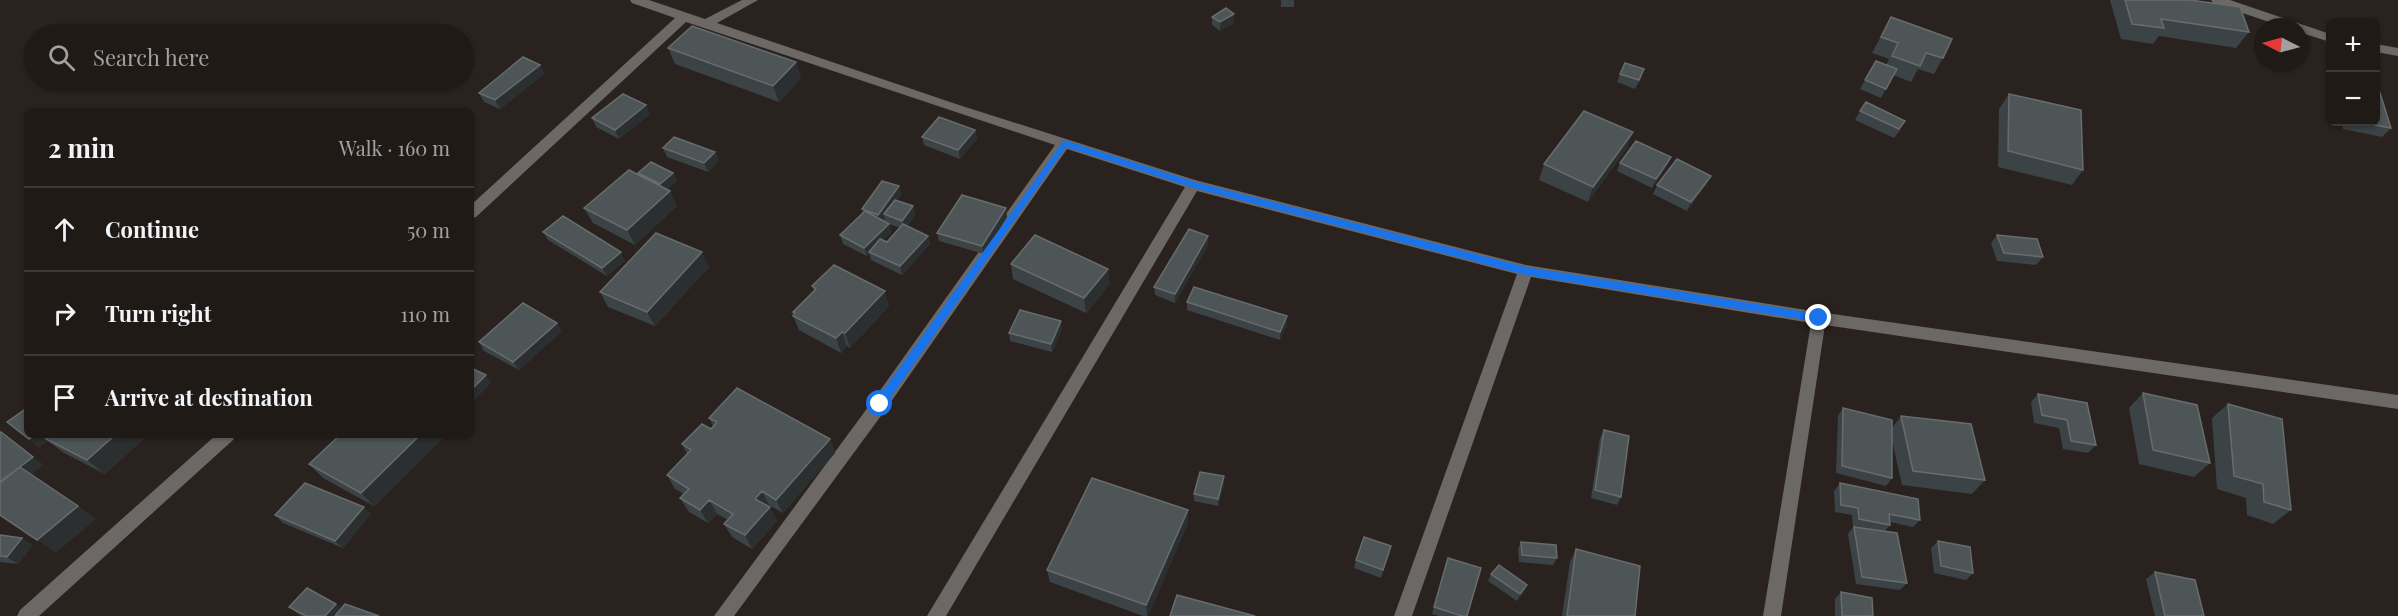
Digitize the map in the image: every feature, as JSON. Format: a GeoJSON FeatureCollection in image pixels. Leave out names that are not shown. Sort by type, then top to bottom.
{"type":"FeatureCollection","features":[{"type":"Feature","properties":{"kind":"street"},"geometry":{"type":"LineString","coordinates":[[636,0],[1194,185],[1526,271],[1819,318],[2398,402]]}},
{"type":"Feature","properties":{"kind":"street"},"geometry":{"type":"LineString","coordinates":[[708,23],[752,0]]}},
{"type":"Feature","properties":{"kind":"street"},"geometry":{"type":"LineString","coordinates":[[2217,0],[2271,18]]}},
{"type":"Feature","properties":{"kind":"street"},"geometry":{"type":"LineString","coordinates":[[474,210],[686,15]]}},
{"type":"Feature","properties":{"kind":"street"},"geometry":{"type":"LineString","coordinates":[[2308,30],[2326,36]]}},
{"type":"Feature","properties":{"kind":"street"},"geometry":{"type":"LineString","coordinates":[[2380,49],[2398,52]]}},
{"type":"Feature","properties":{"kind":"street"},"geometry":{"type":"LineString","coordinates":[[723,616],[880,404],[1064,143]]}},
{"type":"Feature","properties":{"kind":"street"},"geometry":{"type":"LineString","coordinates":[[936,616],[1194,185]]}},
{"type":"Feature","properties":{"kind":"street"},"geometry":{"type":"LineString","coordinates":[[1403,616],[1526,271]]}},
{"type":"Feature","properties":{"kind":"street"},"geometry":{"type":"LineString","coordinates":[[1772,616],[1819,318]]}},
{"type":"Feature","properties":{"kind":"street"},"geometry":{"type":"LineString","coordinates":[[26,616],[224,438]]}},
{"type":"Feature","properties":{"kind":"building"},"geometry":{"type":"Polygon","coordinates":[[[2125,0],[2190,0],[2240,7],[2249,32],[2161,19],[2164,28],[2132,24],[2125,0]]]}},
{"type":"Feature","properties":{"kind":"building"},"geometry":{"type":"Polygon","coordinates":[[[1226,8],[1234,14],[1220,22],[1212,17],[1226,8]]]}},
{"type":"Feature","properties":{"kind":"building"},"geometry":{"type":"Polygon","coordinates":[[[1891,17],[1952,39],[1943,58],[1926,53],[1920,66],[1892,56],[1898,43],[1881,37],[1891,17]]]}},
{"type":"Feature","properties":{"kind":"building"},"geometry":{"type":"Polygon","coordinates":[[[692,26],[796,62],[773,86],[668,48],[692,26]]]}},
{"type":"Feature","properties":{"kind":"building"},"geometry":{"type":"Polygon","coordinates":[[[523,57],[540,65],[495,100],[479,93],[523,57]]]}},
{"type":"Feature","properties":{"kind":"building"},"geometry":{"type":"Polygon","coordinates":[[[1876,61],[1897,69],[1886,89],[1865,80],[1876,61]]]}},
{"type":"Feature","properties":{"kind":"building"},"geometry":{"type":"Polygon","coordinates":[[[1625,63],[1644,69],[1639,80],[1620,74],[1625,63]]]}},
{"type":"Feature","properties":{"kind":"building"},"geometry":{"type":"Polygon","coordinates":[[[2380,93],[2391,128],[2380,126],[2380,93]]]}},
{"type":"Feature","properties":{"kind":"building"},"geometry":{"type":"Polygon","coordinates":[[[623,94],[646,105],[615,130],[592,118],[623,94]]]}},
{"type":"Feature","properties":{"kind":"building"},"geometry":{"type":"Polygon","coordinates":[[[2009,94],[2081,110],[2083,170],[2008,151],[2009,94]]]}},
{"type":"Feature","properties":{"kind":"building"},"geometry":{"type":"Polygon","coordinates":[[[1866,102],[1905,121],[1899,129],[1860,111],[1866,102]]]}},
{"type":"Feature","properties":{"kind":"building"},"geometry":{"type":"Polygon","coordinates":[[[1584,111],[1633,132],[1593,187],[1544,164],[1584,111]]]}},
{"type":"Feature","properties":{"kind":"building"},"geometry":{"type":"Polygon","coordinates":[[[939,117],[975,130],[958,150],[922,137],[939,117]]]}},
{"type":"Feature","properties":{"kind":"building"},"geometry":{"type":"Polygon","coordinates":[[[674,137],[715,152],[704,163],[663,148],[674,137]]]}},
{"type":"Feature","properties":{"kind":"building"},"geometry":{"type":"Polygon","coordinates":[[[1636,141],[1671,157],[1656,179],[1620,163],[1636,141]]]}},
{"type":"Feature","properties":{"kind":"building"},"geometry":{"type":"Polygon","coordinates":[[[1677,159],[1711,176],[1691,202],[1657,185],[1677,159]]]}},
{"type":"Feature","properties":{"kind":"building"},"geometry":{"type":"Polygon","coordinates":[[[651,162],[673,173],[660,184],[638,173],[651,162]]]}},
{"type":"Feature","properties":{"kind":"building"},"geometry":{"type":"Polygon","coordinates":[[[629,170],[670,191],[627,230],[584,208],[629,170]]]}},
{"type":"Feature","properties":{"kind":"building"},"geometry":{"type":"Polygon","coordinates":[[[882,181],[899,186],[878,215],[862,209],[882,181]]]}},
{"type":"Feature","properties":{"kind":"building"},"geometry":{"type":"Polygon","coordinates":[[[962,195],[1006,208],[982,246],[937,233],[962,195]]]}},
{"type":"Feature","properties":{"kind":"building"},"geometry":{"type":"Polygon","coordinates":[[[895,200],[913,206],[902,221],[884,214],[895,200]]]}},
{"type":"Feature","properties":{"kind":"building"},"geometry":{"type":"Polygon","coordinates":[[[865,211],[889,224],[864,248],[840,235],[865,211]]]}},
{"type":"Feature","properties":{"kind":"building"},"geometry":{"type":"Polygon","coordinates":[[[563,216],[621,252],[602,268],[543,232],[563,216]]]}},
{"type":"Feature","properties":{"kind":"building"},"geometry":{"type":"Polygon","coordinates":[[[903,224],[928,236],[900,266],[869,252],[880,239],[887,242],[903,224]]]}},
{"type":"Feature","properties":{"kind":"building"},"geometry":{"type":"Polygon","coordinates":[[[1189,229],[1208,236],[1175,294],[1154,287],[1189,229]]]}},
{"type":"Feature","properties":{"kind":"building"},"geometry":{"type":"Polygon","coordinates":[[[656,233],[702,252],[647,312],[600,292],[656,233]]]}},
{"type":"Feature","properties":{"kind":"building"},"geometry":{"type":"Polygon","coordinates":[[[1035,235],[1108,269],[1084,298],[1011,264],[1035,235]]]}},
{"type":"Feature","properties":{"kind":"building"},"geometry":{"type":"Polygon","coordinates":[[[1997,235],[2037,239],[2043,257],[2004,253],[1997,235]]]}},
{"type":"Feature","properties":{"kind":"building"},"geometry":{"type":"Polygon","coordinates":[[[834,265],[885,291],[845,333],[842,332],[836,338],[793,316],[795,312],[793,312],[816,289],[812,286],[834,265]]]}},
{"type":"Feature","properties":{"kind":"building"},"geometry":{"type":"Polygon","coordinates":[[[1194,287],[1287,316],[1280,332],[1187,302],[1194,287]]]}},
{"type":"Feature","properties":{"kind":"building"},"geometry":{"type":"Polygon","coordinates":[[[523,303],[557,323],[513,362],[479,342],[523,303]]]}},
{"type":"Feature","properties":{"kind":"building"},"geometry":{"type":"Polygon","coordinates":[[[1020,310],[1061,321],[1051,344],[1009,333],[1020,310]]]}},
{"type":"Feature","properties":{"kind":"building"},"geometry":{"type":"Polygon","coordinates":[[[474,369],[486,375],[474,387],[474,369]]]}},
{"type":"Feature","properties":{"kind":"building"},"geometry":{"type":"Polygon","coordinates":[[[737,388],[830,439],[776,500],[762,491],[755,499],[770,507],[745,535],[724,524],[733,514],[709,500],[700,510],[680,498],[689,489],[667,475],[691,450],[682,444],[702,424],[711,429],[717,422],[709,418],[737,388]]]}},
{"type":"Feature","properties":{"kind":"building"},"geometry":{"type":"Polygon","coordinates":[[[2143,393],[2197,405],[2210,463],[2153,450],[2143,393]]]}},
{"type":"Feature","properties":{"kind":"building"},"geometry":{"type":"Polygon","coordinates":[[[2038,394],[2087,403],[2096,445],[2071,441],[2067,420],[2042,415],[2038,394]]]}},
{"type":"Feature","properties":{"kind":"building"},"geometry":{"type":"Polygon","coordinates":[[[2228,404],[2282,419],[2291,510],[2264,502],[2263,484],[2234,476],[2228,404]]]}},
{"type":"Feature","properties":{"kind":"building"},"geometry":{"type":"Polygon","coordinates":[[[1843,408],[1892,420],[1892,478],[1842,466],[1843,408]]]}},
{"type":"Feature","properties":{"kind":"building"},"geometry":{"type":"Polygon","coordinates":[[[24,410],[24,435],[7,422],[24,410]]]}},
{"type":"Feature","properties":{"kind":"building"},"geometry":{"type":"Polygon","coordinates":[[[1901,416],[1971,424],[1985,480],[1913,471],[1901,416]]]}},
{"type":"Feature","properties":{"kind":"building"},"geometry":{"type":"Polygon","coordinates":[[[1604,430],[1629,436],[1621,497],[1595,490],[1604,430]]]}},
{"type":"Feature","properties":{"kind":"building"},"geometry":{"type":"Polygon","coordinates":[[[0,432],[33,457],[0,482],[0,432]]]}},
{"type":"Feature","properties":{"kind":"building"},"geometry":{"type":"Polygon","coordinates":[[[47,438],[112,438],[87,460],[47,438]]]}},
{"type":"Feature","properties":{"kind":"building"},"geometry":{"type":"Polygon","coordinates":[[[337,438],[417,438],[361,493],[309,464],[337,438]]]}},
{"type":"Feature","properties":{"kind":"building"},"geometry":{"type":"Polygon","coordinates":[[[20,467],[78,506],[37,540],[0,515],[0,483],[20,467]]]}},
{"type":"Feature","properties":{"kind":"building"},"geometry":{"type":"Polygon","coordinates":[[[1200,472],[1224,476],[1218,499],[1194,494],[1200,472]]]}},
{"type":"Feature","properties":{"kind":"building"},"geometry":{"type":"Polygon","coordinates":[[[1092,478],[1188,510],[1146,605],[1047,570],[1092,478]]]}},
{"type":"Feature","properties":{"kind":"building"},"geometry":{"type":"Polygon","coordinates":[[[305,483],[364,507],[335,541],[275,515],[305,483]]]}},
{"type":"Feature","properties":{"kind":"building"},"geometry":{"type":"Polygon","coordinates":[[[1840,483],[1918,499],[1920,520],[1889,514],[1890,525],[1859,519],[1858,508],[1841,505],[1840,483]]]}},
{"type":"Feature","properties":{"kind":"building"},"geometry":{"type":"Polygon","coordinates":[[[1854,527],[1897,533],[1907,583],[1862,577],[1854,527]]]}},
{"type":"Feature","properties":{"kind":"building"},"geometry":{"type":"Polygon","coordinates":[[[0,535],[22,538],[7,557],[0,556],[0,535]]]}},
{"type":"Feature","properties":{"kind":"building"},"geometry":{"type":"Polygon","coordinates":[[[1364,537],[1391,546],[1383,570],[1356,560],[1364,537]]]}},
{"type":"Feature","properties":{"kind":"building"},"geometry":{"type":"Polygon","coordinates":[[[1938,541],[1970,547],[1973,573],[1941,566],[1938,541]]]}},
{"type":"Feature","properties":{"kind":"building"},"geometry":{"type":"Polygon","coordinates":[[[1521,542],[1556,545],[1557,558],[1522,555],[1521,542]]]}},
{"type":"Feature","properties":{"kind":"building"},"geometry":{"type":"Polygon","coordinates":[[[1576,549],[1640,566],[1635,616],[1567,616],[1576,549]]]}},
{"type":"Feature","properties":{"kind":"building"},"geometry":{"type":"Polygon","coordinates":[[[1448,558],[1481,568],[1467,616],[1434,607],[1448,558]]]}},
{"type":"Feature","properties":{"kind":"building"},"geometry":{"type":"Polygon","coordinates":[[[1499,565],[1527,585],[1520,594],[1491,574],[1499,565]]]}},
{"type":"Feature","properties":{"kind":"building"},"geometry":{"type":"Polygon","coordinates":[[[2155,572],[2195,580],[2204,616],[2165,616],[2155,572]]]}},
{"type":"Feature","properties":{"kind":"building"},"geometry":{"type":"Polygon","coordinates":[[[307,588],[336,604],[325,616],[306,616],[289,607],[307,588]]]}},
{"type":"Feature","properties":{"kind":"building"},"geometry":{"type":"Polygon","coordinates":[[[1841,592],[1872,598],[1873,616],[1842,616],[1841,592]]]}},
{"type":"Feature","properties":{"kind":"building"},"geometry":{"type":"Polygon","coordinates":[[[1177,595],[1255,616],[1170,616],[1177,595]]]}},
{"type":"Feature","properties":{"kind":"building"},"geometry":{"type":"Polygon","coordinates":[[[345,604],[379,616],[335,616],[345,604]]]}},
{"type":"Feature","properties":{"kind":"route"},"geometry":{"type":"LineString","coordinates":[[880,404],[1064,143],[1194,185],[1526,271],[1819,318]]}}]}
